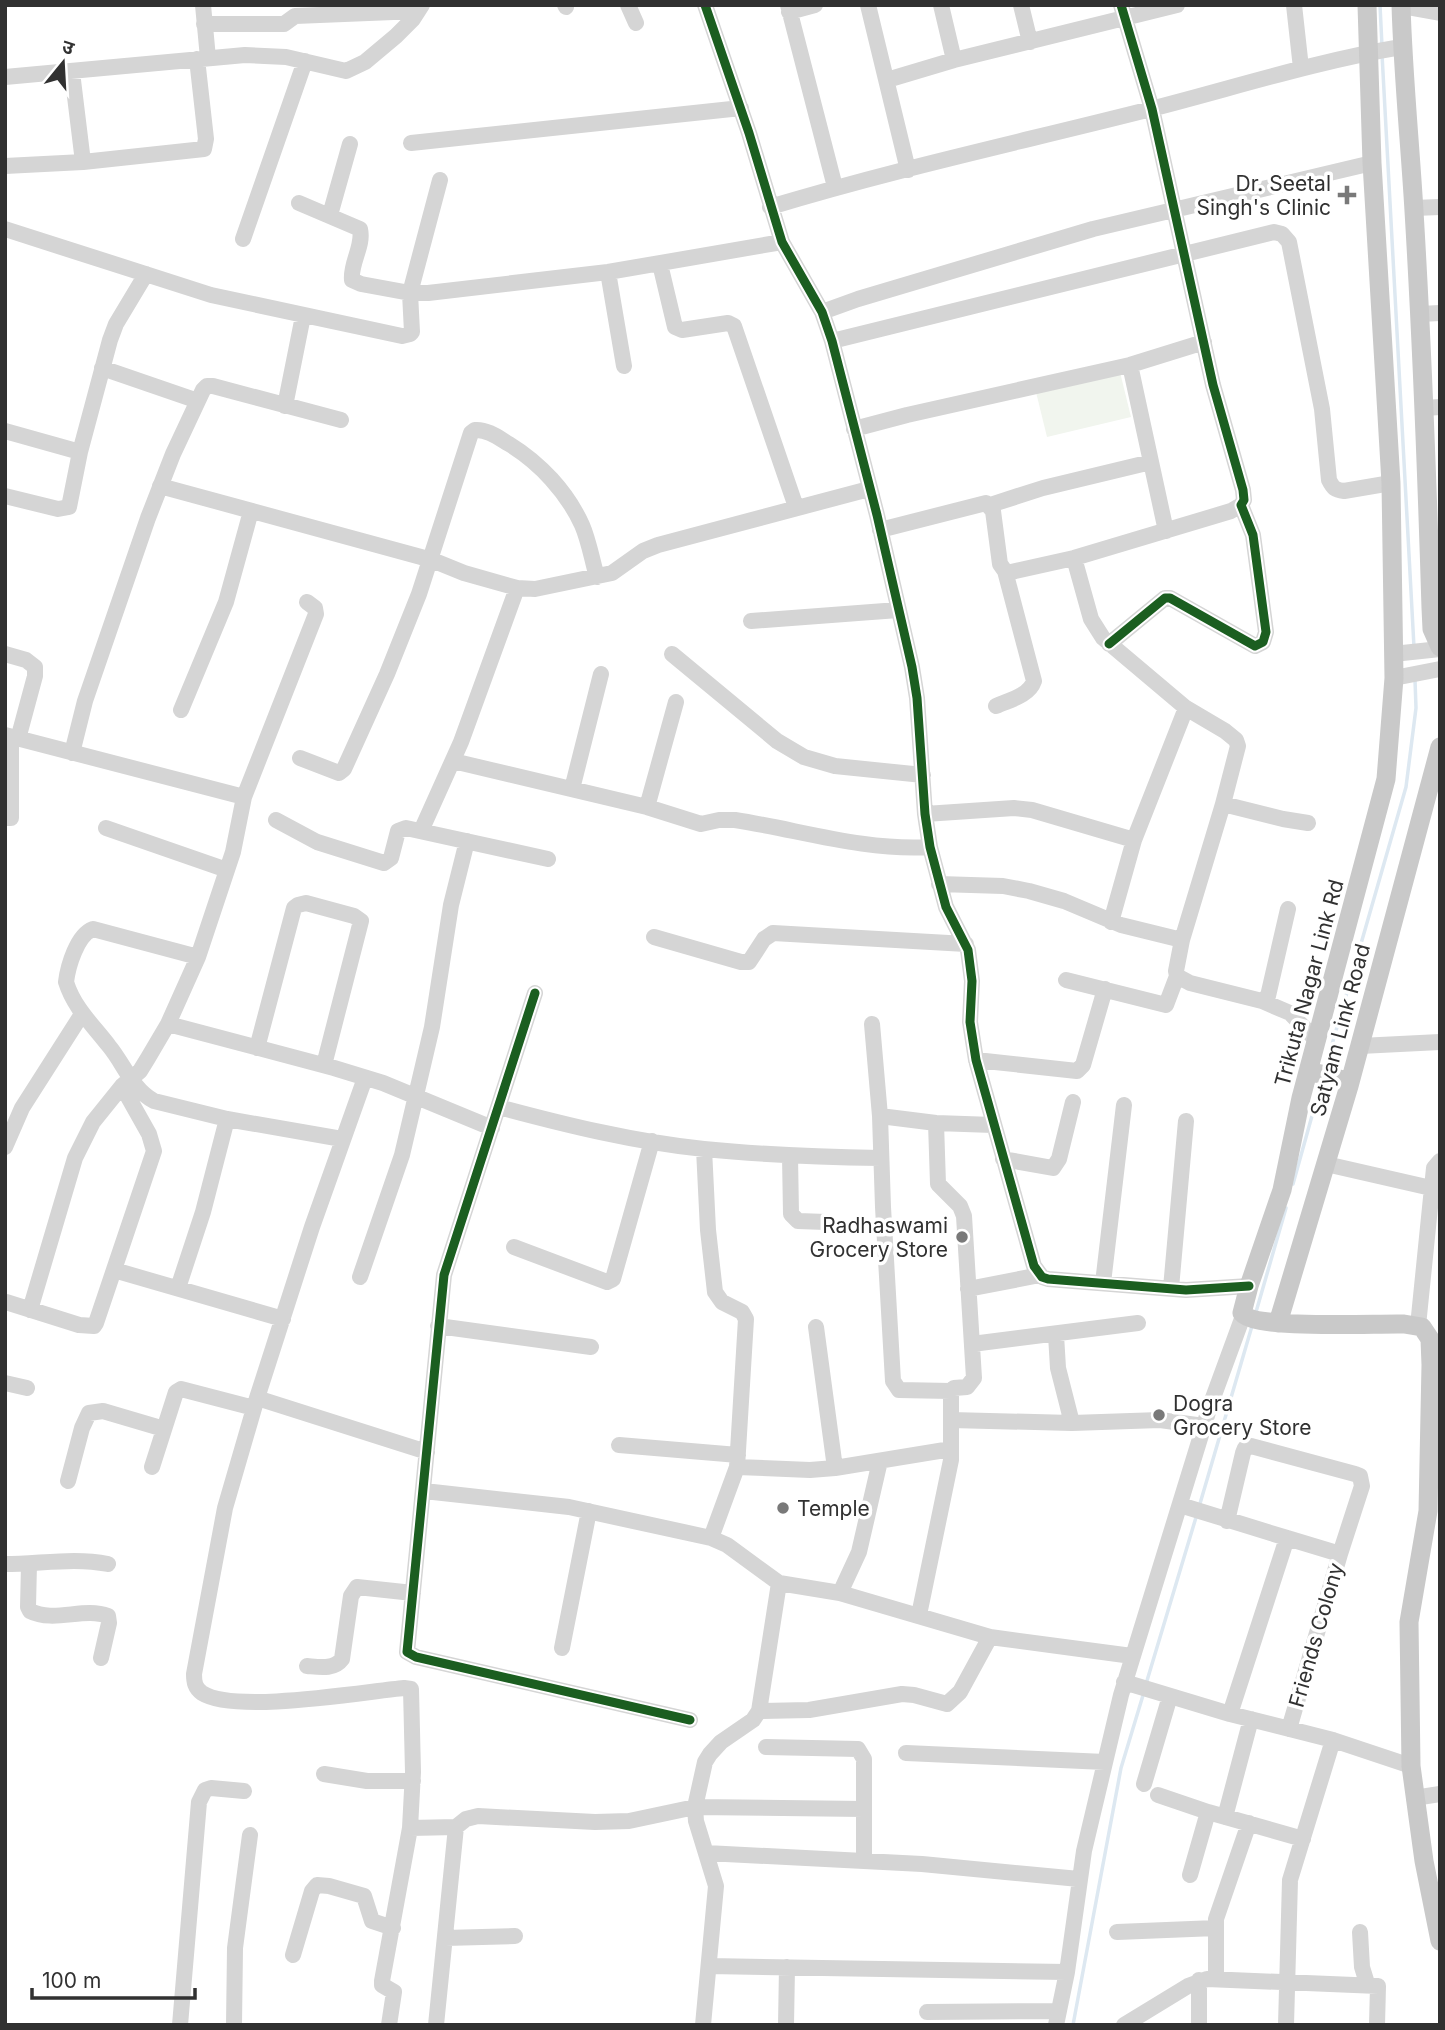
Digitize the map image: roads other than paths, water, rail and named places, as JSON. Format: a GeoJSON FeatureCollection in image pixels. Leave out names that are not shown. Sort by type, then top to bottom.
{"type":"FeatureCollection","features":[{"type":"Feature","properties":{"kind":"main road","name":"Trikuta Nagar Link Rd"},"geometry":{"type":"LineString","coordinates":[[1257,1320],[1242,1310],[1282,1190],[1314,1072],[1317,1041],[1386,779],[1408,676],[1408,652],[1391,483],[1372,163],[1371,52],[1367,5]]}},
{"type":"Feature","properties":{"kind":"main road"},"geometry":{"type":"LineString","coordinates":[[1401,6],[1397,48],[1414,208],[1430,314],[1431,608],[1432,629],[1440,648]]}},
{"type":"Feature","properties":{"kind":"main road","name":"Satyam Link Road"},"geometry":{"type":"LineString","coordinates":[[1257,1320],[1326,1164],[1345,1081],[1360,1046],[1440,747]]}},
{"type":"Feature","properties":{"kind":"main road"},"geometry":{"type":"LineString","coordinates":[[1314,1072],[1345,1081]]}},
{"type":"Feature","properties":{"kind":"main road"},"geometry":{"type":"LineString","coordinates":[[1257,1320],[1397,1324],[1428,1329],[1431,1365],[1428,1511],[1409,1622],[1411,1766],[1414,1798],[1440,1941]]}},
{"type":"Feature","properties":{"kind":"street"},"geometry":{"type":"LineString","coordinates":[[5,166],[83,162],[204,149],[203,5]]}},
{"type":"Feature","properties":{"kind":"street"},"geometry":{"type":"LineString","coordinates":[[628,5],[636,23]]}},
{"type":"Feature","properties":{"kind":"street"},"geometry":{"type":"LineString","coordinates":[[705,5],[741,108],[782,242],[822,312],[832,341],[912,667],[930,847],[946,907],[966,944],[972,981],[970,1022],[976,1060],[1034,1266],[1040,1275],[1048,1279],[1186,1290],[1249,1286]]}},
{"type":"Feature","properties":{"kind":"street"},"geometry":{"type":"LineString","coordinates":[[815,5],[789,9],[835,187]]}},
{"type":"Feature","properties":{"kind":"street"},"geometry":{"type":"LineString","coordinates":[[868,5],[908,170]]}},
{"type":"Feature","properties":{"kind":"street"},"geometry":{"type":"LineString","coordinates":[[941,5],[954,60]]}},
{"type":"Feature","properties":{"kind":"street"},"geometry":{"type":"LineString","coordinates":[[1021,5],[1030,42]]}},
{"type":"Feature","properties":{"kind":"street"},"geometry":{"type":"LineString","coordinates":[[887,80],[954,60],[1030,42],[1124,12],[1177,5]]}},
{"type":"Feature","properties":{"kind":"street"},"geometry":{"type":"LineString","coordinates":[[1294,5],[1301,68]]}},
{"type":"Feature","properties":{"kind":"street"},"geometry":{"type":"LineString","coordinates":[[1401,6],[1440,13]]}},
{"type":"Feature","properties":{"kind":"street"},"geometry":{"type":"LineString","coordinates":[[204,24],[284,23],[295,16],[420,8]]}},
{"type":"Feature","properties":{"kind":"street"},"geometry":{"type":"LineString","coordinates":[[5,77],[265,56],[286,57],[346,71],[356,67],[396,36],[420,8]]}},
{"type":"Feature","properties":{"kind":"street"},"geometry":{"type":"LineString","coordinates":[[1005,571],[1017,571],[1074,558],[1166,531],[1231,511],[1244,500],[1213,385],[1152,109],[1124,12]]}},
{"type":"Feature","properties":{"kind":"street"},"geometry":{"type":"LineString","coordinates":[[770,207],[835,187],[1152,109],[1301,68],[1397,48]]}},
{"type":"Feature","properties":{"kind":"street"},"geometry":{"type":"LineString","coordinates":[[243,239],[305,61]]}},
{"type":"Feature","properties":{"kind":"street"},"geometry":{"type":"LineString","coordinates":[[72,72],[83,162]]}},
{"type":"Feature","properties":{"kind":"street"},"geometry":{"type":"LineString","coordinates":[[411,143],[741,108]]}},
{"type":"Feature","properties":{"kind":"street"},"geometry":{"type":"LineString","coordinates":[[330,215],[350,144]]}},
{"type":"Feature","properties":{"kind":"street"},"geometry":{"type":"LineString","coordinates":[[822,312],[1093,229],[1372,163]]}},
{"type":"Feature","properties":{"kind":"street"},"geometry":{"type":"LineString","coordinates":[[6,231],[211,295],[396,336],[407,335],[412,332],[413,322],[410,293],[440,180]]}},
{"type":"Feature","properties":{"kind":"street"},"geometry":{"type":"LineString","coordinates":[[299,203],[360,229],[362,235],[352,280],[410,293],[608,272],[782,242]]}},
{"type":"Feature","properties":{"kind":"street"},"geometry":{"type":"LineString","coordinates":[[1414,208],[1440,207]]}},
{"type":"Feature","properties":{"kind":"street"},"geometry":{"type":"LineString","coordinates":[[832,341],[1273,232],[1285,237],[1289,242],[1322,409],[1329,480],[1338,490],[1391,483]]}},
{"type":"Feature","properties":{"kind":"street"},"geometry":{"type":"LineString","coordinates":[[660,264],[675,327],[682,330],[728,323],[734,326],[796,507]]}},
{"type":"Feature","properties":{"kind":"street"},"geometry":{"type":"LineString","coordinates":[[608,272],[625,366]]}},
{"type":"Feature","properties":{"kind":"street"},"geometry":{"type":"LineString","coordinates":[[6,498],[58,509],[69,507],[102,368],[117,324],[146,274]]}},
{"type":"Feature","properties":{"kind":"street"},"geometry":{"type":"LineString","coordinates":[[285,406],[303,316]]}},
{"type":"Feature","properties":{"kind":"street"},"geometry":{"type":"LineString","coordinates":[[854,429],[1130,365],[1204,342]]}},
{"type":"Feature","properties":{"kind":"street"},"geometry":{"type":"LineString","coordinates":[[1130,365],[1166,531]]}},
{"type":"Feature","properties":{"kind":"street"},"geometry":{"type":"LineString","coordinates":[[102,368],[198,401]]}},
{"type":"Feature","properties":{"kind":"street"},"geometry":{"type":"LineString","coordinates":[[72,753],[85,701],[160,486],[207,386],[341,421]]}},
{"type":"Feature","properties":{"kind":"street"},"geometry":{"type":"LineString","coordinates":[[300,758],[339,773],[344,769],[387,674],[432,560],[471,433],[481,429],[532,460],[562,494],[582,524],[597,577]]}},
{"type":"Feature","properties":{"kind":"street"},"geometry":{"type":"LineString","coordinates":[[5,431],[80,452]]}},
{"type":"Feature","properties":{"kind":"street"},"geometry":{"type":"LineString","coordinates":[[990,505],[1043,488],[1151,462]]}},
{"type":"Feature","properties":{"kind":"street"},"geometry":{"type":"LineString","coordinates":[[160,486],[432,560],[464,573],[517,588],[535,589],[612,573],[629,559],[658,545],[869,489]]}},
{"type":"Feature","properties":{"kind":"street"},"geometry":{"type":"LineString","coordinates":[[880,530],[983,502],[990,505],[1000,564],[1005,571],[1034,681],[1025,693],[996,706]]}},
{"type":"Feature","properties":{"kind":"street"},"geometry":{"type":"LineString","coordinates":[[1109,644],[1165,598],[1170,598],[1248,643],[1261,645],[1266,632],[1260,579],[1253,535],[1241,505]]}},
{"type":"Feature","properties":{"kind":"street"},"geometry":{"type":"LineString","coordinates":[[181,710],[226,602],[251,511]]}},
{"type":"Feature","properties":{"kind":"street"},"geometry":{"type":"LineString","coordinates":[[1066,980],[1166,1005],[1177,976],[1182,940],[1238,746],[1236,740],[1225,731],[1186,708],[1097,632],[1090,619],[1074,558]]}},
{"type":"Feature","properties":{"kind":"street"},"geometry":{"type":"LineString","coordinates":[[421,831],[476,705],[517,588]]}},
{"type":"Feature","properties":{"kind":"street"},"geometry":{"type":"LineString","coordinates":[[30,1310],[75,1158],[93,1122],[139,1071],[168,1024],[198,957],[236,840],[244,797],[316,614],[315,608],[307,602]]}},
{"type":"Feature","properties":{"kind":"street"},"geometry":{"type":"LineString","coordinates":[[751,621],[898,610]]}},
{"type":"Feature","properties":{"kind":"street"},"geometry":{"type":"LineString","coordinates":[[1408,652],[1440,648]]}},
{"type":"Feature","properties":{"kind":"street"},"geometry":{"type":"LineString","coordinates":[[5,654],[26,660],[35,667],[35,676],[11,737],[11,818],[5,818]]}},
{"type":"Feature","properties":{"kind":"street"},"geometry":{"type":"LineString","coordinates":[[672,654],[777,741],[804,757],[835,766],[923,775]]}},
{"type":"Feature","properties":{"kind":"street"},"geometry":{"type":"LineString","coordinates":[[1408,676],[1440,669]]}},
{"type":"Feature","properties":{"kind":"street"},"geometry":{"type":"LineString","coordinates":[[572,789],[601,674]]}},
{"type":"Feature","properties":{"kind":"street"},"geometry":{"type":"LineString","coordinates":[[647,807],[676,702]]}},
{"type":"Feature","properties":{"kind":"street"},"geometry":{"type":"LineString","coordinates":[[1111,922],[1135,840],[1186,708]]}},
{"type":"Feature","properties":{"kind":"street"},"geometry":{"type":"LineString","coordinates":[[11,737],[244,797]]}},
{"type":"Feature","properties":{"kind":"street"},"geometry":{"type":"LineString","coordinates":[[453,761],[647,807],[701,824],[735,820],[862,845],[930,847]]}},
{"type":"Feature","properties":{"kind":"street"},"geometry":{"type":"LineString","coordinates":[[1223,804],[1283,819],[1308,822]]}},
{"type":"Feature","properties":{"kind":"street"},"geometry":{"type":"LineString","coordinates":[[925,814],[1014,808],[1032,810],[1135,840]]}},
{"type":"Feature","properties":{"kind":"street"},"geometry":{"type":"LineString","coordinates":[[276,820],[317,842],[384,863],[391,858],[398,831],[406,828],[548,859]]}},
{"type":"Feature","properties":{"kind":"street"},"geometry":{"type":"LineString","coordinates":[[106,828],[227,870]]}},
{"type":"Feature","properties":{"kind":"street"},"geometry":{"type":"LineString","coordinates":[[360,1277],[402,1156],[432,1027],[452,905],[467,841]]}},
{"type":"Feature","properties":{"kind":"street"},"geometry":{"type":"LineString","coordinates":[[939,884],[1003,886],[1030,891],[1064,901],[1111,922],[1182,940]]}},
{"type":"Feature","properties":{"kind":"street"},"geometry":{"type":"LineString","coordinates":[[257,1048],[293,914],[298,905],[306,903],[354,916],[361,921],[324,1065]]}},
{"type":"Feature","properties":{"kind":"street"},"geometry":{"type":"LineString","coordinates":[[1262,1001],[1268,996],[1288,909]]}},
{"type":"Feature","properties":{"kind":"street"},"geometry":{"type":"LineString","coordinates":[[6,1302],[79,1325],[94,1326],[154,1151],[110,1046],[82,1014],[66,982],[77,949],[88,931],[93,929],[198,957]]}},
{"type":"Feature","properties":{"kind":"street"},"geometry":{"type":"LineString","coordinates":[[654,937],[741,962],[749,962],[764,939],[773,933],[966,944]]}},
{"type":"Feature","properties":{"kind":"street"},"geometry":{"type":"LineString","coordinates":[[1177,976],[1189,983],[1262,1001],[1290,1013],[1317,1041]]}},
{"type":"Feature","properties":{"kind":"street"},"geometry":{"type":"LineString","coordinates":[[976,1060],[1077,1072],[1083,1065],[1105,989]]}},
{"type":"Feature","properties":{"kind":"street"},"geometry":{"type":"LineString","coordinates":[[534,993],[444,1275],[407,1646],[410,1655],[690,1720]]}},
{"type":"Feature","properties":{"kind":"street"},"geometry":{"type":"LineString","coordinates":[[5,1147],[22,1108],[82,1014]]}},
{"type":"Feature","properties":{"kind":"street"},"geometry":{"type":"LineString","coordinates":[[168,1024],[365,1078],[416,1095],[492,1128]]}},
{"type":"Feature","properties":{"kind":"street"},"geometry":{"type":"LineString","coordinates":[[872,1024],[880,1116],[893,1381],[899,1390],[951,1391],[954,1388],[967,1387],[974,1378],[964,1216],[960,1206],[939,1184],[936,1123]]}},
{"type":"Feature","properties":{"kind":"street"},"geometry":{"type":"LineString","coordinates":[[1360,1046],[1440,1042]]}},
{"type":"Feature","properties":{"kind":"street"},"geometry":{"type":"LineString","coordinates":[[365,1078],[282,1319],[219,1533],[194,1684],[201,1692],[221,1699],[274,1702],[411,1689],[413,1781],[410,1828],[382,1981],[382,1985],[394,1992],[389,2025]]}},
{"type":"Feature","properties":{"kind":"street"},"geometry":{"type":"LineString","coordinates":[[127,1082],[154,1101],[227,1119],[342,1139]]}},
{"type":"Feature","properties":{"kind":"street"},"geometry":{"type":"LineString","coordinates":[[1003,1159],[1053,1168],[1059,1159],[1073,1102]]}},
{"type":"Feature","properties":{"kind":"street"},"geometry":{"type":"LineString","coordinates":[[1103,1283],[1124,1105]]}},
{"type":"Feature","properties":{"kind":"street"},"geometry":{"type":"LineString","coordinates":[[499,1107],[555,1122],[704,1149],[790,1156],[881,1158]]}},
{"type":"Feature","properties":{"kind":"street"},"geometry":{"type":"LineString","coordinates":[[880,1116],[936,1123],[993,1125]]}},
{"type":"Feature","properties":{"kind":"street"},"geometry":{"type":"LineString","coordinates":[[178,1289],[203,1212],[227,1119]]}},
{"type":"Feature","properties":{"kind":"street"},"geometry":{"type":"LineString","coordinates":[[1171,1288],[1186,1121]]}},
{"type":"Feature","properties":{"kind":"street"},"geometry":{"type":"LineString","coordinates":[[514,1247],[607,1282],[613,1279],[652,1141]]}},
{"type":"Feature","properties":{"kind":"street"},"geometry":{"type":"LineString","coordinates":[[704,1149],[708,1230],[715,1292],[722,1302],[742,1312],[746,1319],[737,1461],[711,1538]]}},
{"type":"Feature","properties":{"kind":"street"},"geometry":{"type":"LineString","coordinates":[[790,1156],[791,1214],[797,1221],[826,1222]]}},
{"type":"Feature","properties":{"kind":"street"},"geometry":{"type":"LineString","coordinates":[[1428,1329],[1434,1228],[1431,1188],[1435,1164],[1440,1161]]}},
{"type":"Feature","properties":{"kind":"street"},"geometry":{"type":"LineString","coordinates":[[1326,1164],[1431,1188]]}},
{"type":"Feature","properties":{"kind":"street"},"geometry":{"type":"LineString","coordinates":[[114,1270],[282,1319]]}},
{"type":"Feature","properties":{"kind":"street"},"geometry":{"type":"LineString","coordinates":[[968,1289],[1040,1275]]}},
{"type":"Feature","properties":{"kind":"street"},"geometry":{"type":"LineString","coordinates":[[927,2012],[1058,2018],[1084,1851],[1105,1762],[1138,1687],[1132,1656],[1192,1510],[1204,1426],[1257,1320]]}},
{"type":"Feature","properties":{"kind":"street"},"geometry":{"type":"LineString","coordinates":[[972,1344],[1138,1323]]}},
{"type":"Feature","properties":{"kind":"street"},"geometry":{"type":"LineString","coordinates":[[438,1326],[591,1347]]}},
{"type":"Feature","properties":{"kind":"street"},"geometry":{"type":"LineString","coordinates":[[816,1327],[835,1468]]}},
{"type":"Feature","properties":{"kind":"street"},"geometry":{"type":"LineString","coordinates":[[1056,1335],[1058,1368],[1072,1423]]}},
{"type":"Feature","properties":{"kind":"street"},"geometry":{"type":"LineString","coordinates":[[5,1383],[27,1388]]}},
{"type":"Feature","properties":{"kind":"street"},"geometry":{"type":"LineString","coordinates":[[152,1466],[176,1392],[181,1389],[256,1403],[427,1452]]}},
{"type":"Feature","properties":{"kind":"street"},"geometry":{"type":"LineString","coordinates":[[919,1615],[951,1460],[951,1391]]}},
{"type":"Feature","properties":{"kind":"street"},"geometry":{"type":"LineString","coordinates":[[68,1481],[82,1428],[89,1413],[103,1411],[164,1429]]}},
{"type":"Feature","properties":{"kind":"street"},"geometry":{"type":"LineString","coordinates":[[951,1420],[1072,1423],[1160,1420],[1204,1426]]}},
{"type":"Feature","properties":{"kind":"street"},"geometry":{"type":"LineString","coordinates":[[619,1444],[810,1470],[951,1449]]}},
{"type":"Feature","properties":{"kind":"street"},"geometry":{"type":"LineString","coordinates":[[1227,1521],[1245,1448],[1256,1447],[1355,1474],[1360,1476],[1362,1486],[1340,1554]]}},
{"type":"Feature","properties":{"kind":"street"},"geometry":{"type":"LineString","coordinates":[[840,1593],[859,1552],[880,1461]]}},
{"type":"Feature","properties":{"kind":"street"},"geometry":{"type":"LineString","coordinates":[[424,1491],[589,1511],[711,1538],[727,1545],[779,1583],[840,1593],[990,1636],[1132,1656]]}},
{"type":"Feature","properties":{"kind":"street","name":"Friends Colony"},"geometry":{"type":"LineString","coordinates":[[1192,1510],[1340,1554],[1289,1729]]}},
{"type":"Feature","properties":{"kind":"street"},"geometry":{"type":"LineString","coordinates":[[562,1648],[589,1511]]}},
{"type":"Feature","properties":{"kind":"street"},"geometry":{"type":"LineString","coordinates":[[1230,1714],[1287,1538]]}},
{"type":"Feature","properties":{"kind":"street"},"geometry":{"type":"LineString","coordinates":[[5,1563],[81,1560],[108,1564]]}},
{"type":"Feature","properties":{"kind":"street"},"geometry":{"type":"LineString","coordinates":[[29,1564],[30,1611],[48,1615],[98,1613],[108,1616],[109,1623],[101,1658]]}},
{"type":"Feature","properties":{"kind":"street"},"geometry":{"type":"LineString","coordinates":[[703,2025],[716,1886],[696,1821],[695,1807],[705,1762],[710,1754],[721,1742],[752,1720],[759,1711],[779,1583]]}},
{"type":"Feature","properties":{"kind":"street"},"geometry":{"type":"LineString","coordinates":[[307,1667],[333,1666],[342,1660],[351,1596],[357,1587],[413,1593]]}},
{"type":"Feature","properties":{"kind":"street"},"geometry":{"type":"LineString","coordinates":[[759,1711],[809,1710],[902,1694],[947,1704],[960,1692],[990,1636]]}},
{"type":"Feature","properties":{"kind":"street"},"geometry":{"type":"LineString","coordinates":[[1138,1687],[1333,1740],[1411,1766]]}},
{"type":"Feature","properties":{"kind":"street"},"geometry":{"type":"LineString","coordinates":[[1144,1784],[1170,1696]]}},
{"type":"Feature","properties":{"kind":"street"},"geometry":{"type":"LineString","coordinates":[[1225,1817],[1251,1719]]}},
{"type":"Feature","properties":{"kind":"street"},"geometry":{"type":"LineString","coordinates":[[1286,2025],[1290,1880],[1333,1740]]}},
{"type":"Feature","properties":{"kind":"street"},"geometry":{"type":"LineString","coordinates":[[766,1746],[858,1749],[864,1759],[864,1860]]}},
{"type":"Feature","properties":{"kind":"street"},"geometry":{"type":"LineString","coordinates":[[906,1753],[1105,1762]]}},
{"type":"Feature","properties":{"kind":"street"},"geometry":{"type":"LineString","coordinates":[[324,1774],[367,1780],[413,1781]]}},
{"type":"Feature","properties":{"kind":"street"},"geometry":{"type":"LineString","coordinates":[[180,2025],[199,1802],[205,1790],[211,1788],[244,1791]]}},
{"type":"Feature","properties":{"kind":"street"},"geometry":{"type":"LineString","coordinates":[[1414,1798],[1440,1794]]}},
{"type":"Feature","properties":{"kind":"street"},"geometry":{"type":"LineString","coordinates":[[1158,1795],[1303,1839]]}},
{"type":"Feature","properties":{"kind":"street"},"geometry":{"type":"LineString","coordinates":[[410,1828],[456,1827],[466,1819],[478,1816],[618,1821],[695,1807],[864,1809]]}},
{"type":"Feature","properties":{"kind":"street"},"geometry":{"type":"LineString","coordinates":[[1190,1875],[1208,1812]]}},
{"type":"Feature","properties":{"kind":"street"},"geometry":{"type":"LineString","coordinates":[[1199,2025],[1219,1911],[1248,1824]]}},
{"type":"Feature","properties":{"kind":"street"},"geometry":{"type":"LineString","coordinates":[[436,2025],[456,1827]]}},
{"type":"Feature","properties":{"kind":"street"},"geometry":{"type":"LineString","coordinates":[[234,2025],[235,1948],[250,1835]]}},
{"type":"Feature","properties":{"kind":"street"},"geometry":{"type":"LineString","coordinates":[[706,1853],[864,1860],[1079,1879]]}},
{"type":"Feature","properties":{"kind":"street"},"geometry":{"type":"LineString","coordinates":[[293,1955],[312,1891],[317,1885],[363,1896],[372,1921],[393,1928]]}},
{"type":"Feature","properties":{"kind":"street"},"geometry":{"type":"LineString","coordinates":[[1116,1932],[1216,1928]]}},
{"type":"Feature","properties":{"kind":"street"},"geometry":{"type":"LineString","coordinates":[[1360,1932],[1362,1967],[1366,1980],[1362,1985]]}},
{"type":"Feature","properties":{"kind":"street"},"geometry":{"type":"LineString","coordinates":[[445,1938],[515,1936]]}},
{"type":"Feature","properties":{"kind":"street"},"geometry":{"type":"LineString","coordinates":[[709,1966],[1067,1972]]}},
{"type":"Feature","properties":{"kind":"street"},"geometry":{"type":"LineString","coordinates":[[786,2025],[787,1967]]}},
{"type":"Feature","properties":{"kind":"street"},"geometry":{"type":"LineString","coordinates":[[1124,2025],[1139,2020],[1208,1980],[1378,1986],[1377,2025]]}},
{"type":"Feature","properties":{"kind":"waterway"},"geometry":{"type":"LineString","coordinates":[[1380,5],[1382,46]]}},
{"type":"Feature","properties":{"kind":"waterway"},"geometry":{"type":"LineString","coordinates":[[1382,54],[1414,647]]}},
{"type":"Feature","properties":{"kind":"waterway"},"geometry":{"type":"LineString","coordinates":[[1325,1069],[1406,787],[1416,708],[1415,680]]}},
{"type":"Feature","properties":{"kind":"waterway"},"geometry":{"type":"LineString","coordinates":[[1293,1184],[1322,1080]]}},
{"type":"Feature","properties":{"kind":"waterway"},"geometry":{"type":"LineString","coordinates":[[1256,1312],[1286,1208]]}},
{"type":"Feature","properties":{"kind":"waterway"},"geometry":{"type":"LineString","coordinates":[[1199,1507],[1252,1326]]}},
{"type":"Feature","properties":{"kind":"waterway"},"geometry":{"type":"LineString","coordinates":[[1146,1684],[1197,1514]]}},
{"type":"Feature","properties":{"kind":"waterway"},"geometry":{"type":"LineString","coordinates":[[1073,2025],[1121,1768],[1144,1692]]}},
{"type":"Feature","properties":{"kind":"place","name":"Dr. Seetal Singh's Clinic"},"geometry":{"type":"Point","coordinates":[1347,195]}},
{"type":"Feature","properties":{"kind":"place","name":"Radhaswami Grocery Store"},"geometry":{"type":"Point","coordinates":[962,1237]}},
{"type":"Feature","properties":{"kind":"place","name":"Dogra Grocery Store"},"geometry":{"type":"Point","coordinates":[1159,1415]}},
{"type":"Feature","properties":{"kind":"place","name":"Temple"},"geometry":{"type":"Point","coordinates":[783,1508]}}]}
